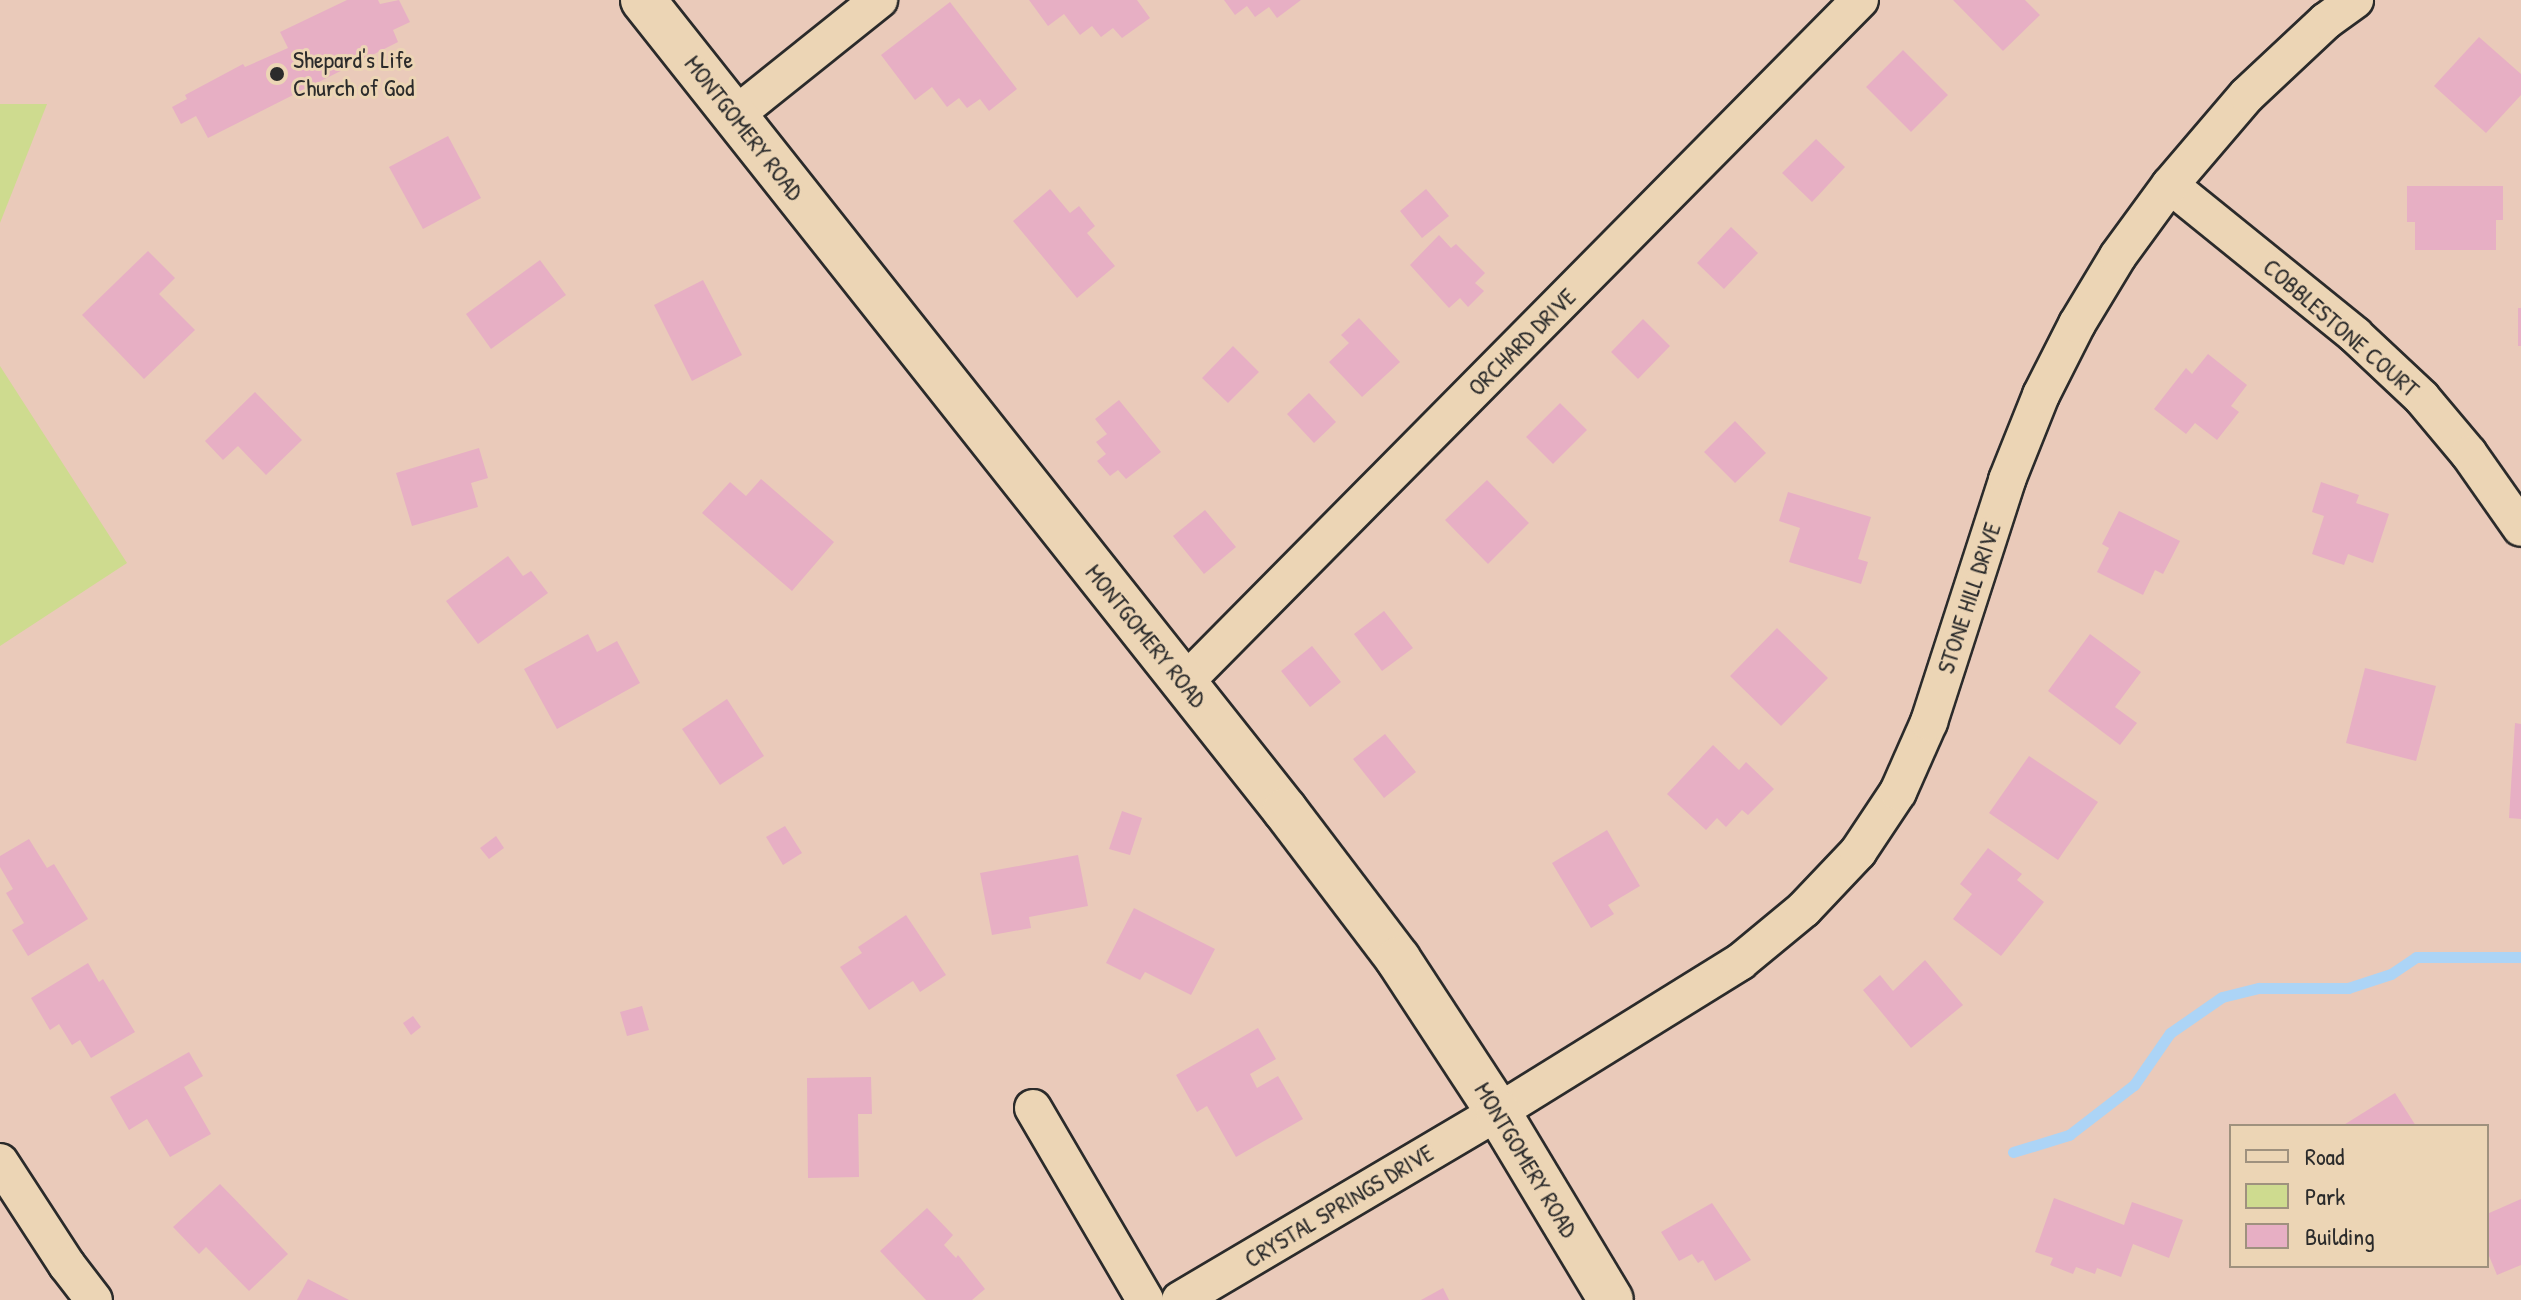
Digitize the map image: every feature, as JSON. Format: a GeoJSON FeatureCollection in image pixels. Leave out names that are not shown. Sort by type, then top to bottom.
{"type":"FeatureCollection","features":[{"type":"Feature","properties":{"kind":"main road","name":"MONTGOMERY ROAD"},"geometry":{"type":"LineString","coordinates":[[643,0],[1184,683],[1398,959],[1498,1112],[1611,1300]]}},
{"type":"Feature","properties":{"kind":"street"},"geometry":{"type":"LineString","coordinates":[[734,116],[879,0]]}},
{"type":"Feature","properties":{"kind":"street","name":"ORCHARD DRIVE"},"geometry":{"type":"LineString","coordinates":[[1184,683],[1860,0]]}},
{"type":"Feature","properties":{"kind":"street","name":"STONE HILL DRIVE"},"geometry":{"type":"LineString","coordinates":[[1498,1112],[1740,962],[1804,909],[1858,852],[1898,792],[1929,722],[2007,480],[2041,395],[2077,324],[2118,256],[2170,185],[2247,95],[2326,21],[2355,0]]}},
{"type":"Feature","properties":{"kind":"street","name":"COBBLESTONE COURT"},"geometry":{"type":"LineString","coordinates":[[2170,185],[2355,335],[2422,398],[2476,464],[2521,528]]}},
{"type":"Feature","properties":{"kind":"street"},"geometry":{"type":"LineString","coordinates":[[1033,1108],[1145,1300]]}},
{"type":"Feature","properties":{"kind":"street","name":"CRYSTAL SPRINGS DRIVE"},"geometry":{"type":"LineString","coordinates":[[1180,1300],[1498,1112]]}},
{"type":"Feature","properties":{"kind":"street"},"geometry":{"type":"LineString","coordinates":[[0,1162],[67,1265],[94,1300]]}},
{"type":"Feature","properties":{"kind":"green space"},"geometry":{"type":"Polygon","coordinates":[[[0,104],[47,104],[0,223],[0,104]]]}},
{"type":"Feature","properties":{"kind":"green space"},"geometry":{"type":"Polygon","coordinates":[[[0,366],[127,563],[0,646],[0,366]]]}},
{"type":"Feature","properties":{"kind":"building","name":"Shepard's Life Church of God"},"geometry":{"type":"Polygon","coordinates":[[[347,0],[378,0],[380,4],[399,0],[410,22],[393,30],[398,42],[208,138],[196,116],[181,124],[172,107],[187,99],[185,95],[243,64],[245,67],[288,48],[280,32],[347,0]]]}},
{"type":"Feature","properties":{"kind":"building"},"geometry":{"type":"Polygon","coordinates":[[[1029,0],[1137,0],[1150,18],[1122,38],[1113,28],[1101,37],[1092,26],[1080,35],[1064,14],[1048,26],[1029,0]]]}},
{"type":"Feature","properties":{"kind":"building"},"geometry":{"type":"Polygon","coordinates":[[[1224,0],[1301,0],[1277,18],[1269,7],[1255,17],[1247,6],[1235,15],[1224,0]]]}},
{"type":"Feature","properties":{"kind":"building"},"geometry":{"type":"Polygon","coordinates":[[[1953,0],[2025,0],[2040,15],[2003,51],[1953,0]]]}},
{"type":"Feature","properties":{"kind":"building"},"geometry":{"type":"Polygon","coordinates":[[[950,2],[1017,89],[989,111],[980,99],[967,108],[959,98],[947,107],[932,87],[915,100],[881,55],[950,2]]]}},
{"type":"Feature","properties":{"kind":"building"},"geometry":{"type":"Polygon","coordinates":[[[2479,37],[2521,74],[2521,95],[2486,133],[2434,86],[2479,37]]]}},
{"type":"Feature","properties":{"kind":"building"},"geometry":{"type":"Polygon","coordinates":[[[1903,50],[1948,95],[1911,132],[1866,87],[1903,50]]]}},
{"type":"Feature","properties":{"kind":"building"},"geometry":{"type":"Polygon","coordinates":[[[448,136],[481,198],[423,229],[389,167],[448,136]]]}},
{"type":"Feature","properties":{"kind":"building"},"geometry":{"type":"Polygon","coordinates":[[[1816,139],[1845,167],[1812,202],[1782,173],[1816,139]]]}},
{"type":"Feature","properties":{"kind":"building"},"geometry":{"type":"Polygon","coordinates":[[[2407,186],[2503,186],[2503,220],[2496,220],[2496,250],[2415,250],[2415,222],[2407,222],[2407,186]]]}},
{"type":"Feature","properties":{"kind":"building"},"geometry":{"type":"Polygon","coordinates":[[[1050,189],[1070,213],[1079,206],[1095,226],[1087,233],[1115,266],[1077,298],[1013,221],[1050,189]]]}},
{"type":"Feature","properties":{"kind":"building"},"geometry":{"type":"Polygon","coordinates":[[[1426,189],[1449,216],[1422,238],[1400,211],[1426,189]]]}},
{"type":"Feature","properties":{"kind":"building"},"geometry":{"type":"Polygon","coordinates":[[[1731,227],[1758,253],[1724,289],[1697,263],[1731,227]]]}},
{"type":"Feature","properties":{"kind":"building"},"geometry":{"type":"Polygon","coordinates":[[[1439,235],[1451,248],[1456,244],[1485,273],[1475,283],[1484,291],[1468,307],[1460,298],[1449,308],[1410,265],[1439,235]]]}},
{"type":"Feature","properties":{"kind":"building"},"geometry":{"type":"Polygon","coordinates":[[[148,251],[175,278],[159,294],[195,330],[144,379],[82,315],[148,251]]]}},
{"type":"Feature","properties":{"kind":"building"},"geometry":{"type":"Polygon","coordinates":[[[540,260],[566,295],[491,349],[466,314],[540,260]]]}},
{"type":"Feature","properties":{"kind":"building"},"geometry":{"type":"Polygon","coordinates":[[[703,280],[742,355],[692,381],[654,305],[703,280]]]}},
{"type":"Feature","properties":{"kind":"building"},"geometry":{"type":"Polygon","coordinates":[[[2518,308],[2521,308],[2521,346],[2518,346],[2518,308]]]}},
{"type":"Feature","properties":{"kind":"building"},"geometry":{"type":"Polygon","coordinates":[[[1359,318],[1400,362],[1362,397],[1329,362],[1349,343],[1341,335],[1359,318]]]}},
{"type":"Feature","properties":{"kind":"building"},"geometry":{"type":"Polygon","coordinates":[[[1643,319],[1670,346],[1638,379],[1611,352],[1643,319]]]}},
{"type":"Feature","properties":{"kind":"building"},"geometry":{"type":"Polygon","coordinates":[[[1233,346],[1259,372],[1228,403],[1202,378],[1233,346]]]}},
{"type":"Feature","properties":{"kind":"building"},"geometry":{"type":"Polygon","coordinates":[[[2208,354],[2247,385],[2231,406],[2239,412],[2217,440],[2195,423],[2186,434],[2154,409],[2186,368],[2192,374],[2208,354]]]}},
{"type":"Feature","properties":{"kind":"building"},"geometry":{"type":"Polygon","coordinates":[[[255,392],[302,440],[266,475],[238,446],[223,460],[205,441],[255,392]]]}},
{"type":"Feature","properties":{"kind":"building"},"geometry":{"type":"Polygon","coordinates":[[[1309,393],[1336,422],[1314,443],[1287,414],[1309,393]]]}},
{"type":"Feature","properties":{"kind":"building"},"geometry":{"type":"Polygon","coordinates":[[[1119,400],[1161,452],[1126,479],[1118,470],[1110,476],[1097,461],[1106,454],[1096,442],[1107,434],[1095,419],[1119,400]]]}},
{"type":"Feature","properties":{"kind":"building"},"geometry":{"type":"Polygon","coordinates":[[[1560,403],[1587,430],[1553,464],[1526,437],[1560,403]]]}},
{"type":"Feature","properties":{"kind":"building"},"geometry":{"type":"Polygon","coordinates":[[[1735,421],[1766,453],[1735,483],[1704,452],[1735,421]]]}},
{"type":"Feature","properties":{"kind":"building"},"geometry":{"type":"Polygon","coordinates":[[[479,448],[488,478],[471,483],[478,507],[412,526],[396,473],[479,448]]]}},
{"type":"Feature","properties":{"kind":"building"},"geometry":{"type":"Polygon","coordinates":[[[761,479],[834,542],[792,591],[702,513],[730,482],[746,496],[761,479]]]}},
{"type":"Feature","properties":{"kind":"building"},"geometry":{"type":"Polygon","coordinates":[[[1487,480],[1529,523],[1488,564],[1445,520],[1487,480]]]}},
{"type":"Feature","properties":{"kind":"building"},"geometry":{"type":"Polygon","coordinates":[[[2321,482],[2359,495],[2356,503],[2389,514],[2373,563],[2348,554],[2344,565],[2312,554],[2324,516],[2312,512],[2321,482]]]}},
{"type":"Feature","properties":{"kind":"building"},"geometry":{"type":"Polygon","coordinates":[[[1788,492],[1871,517],[1858,559],[1868,562],[1861,584],[1789,562],[1800,528],[1779,521],[1788,492]]]}},
{"type":"Feature","properties":{"kind":"building"},"geometry":{"type":"Polygon","coordinates":[[[1205,510],[1236,547],[1204,574],[1173,536],[1205,510]]]}},
{"type":"Feature","properties":{"kind":"building"},"geometry":{"type":"Polygon","coordinates":[[[2119,511],[2180,541],[2163,574],[2155,570],[2143,595],[2097,572],[2109,548],[2102,544],[2119,511]]]}},
{"type":"Feature","properties":{"kind":"building"},"geometry":{"type":"Polygon","coordinates":[[[508,556],[523,576],[531,571],[548,593],[478,644],[446,601],[508,556]]]}},
{"type":"Feature","properties":{"kind":"building"},"geometry":{"type":"Polygon","coordinates":[[[1384,611],[1413,648],[1382,671],[1354,634],[1384,611]]]}},
{"type":"Feature","properties":{"kind":"building"},"geometry":{"type":"Polygon","coordinates":[[[1777,628],[1828,678],[1781,726],[1730,676],[1777,628]]]}},
{"type":"Feature","properties":{"kind":"building"},"geometry":{"type":"Polygon","coordinates":[[[588,634],[597,652],[617,641],[640,683],[557,729],[524,669],[588,634]]]}},
{"type":"Feature","properties":{"kind":"building"},"geometry":{"type":"Polygon","coordinates":[[[2090,634],[2141,672],[2115,707],[2137,723],[2120,745],[2048,691],[2090,634]]]}},
{"type":"Feature","properties":{"kind":"building"},"geometry":{"type":"Polygon","coordinates":[[[1312,646],[1341,682],[1310,707],[1281,671],[1312,646]]]}},
{"type":"Feature","properties":{"kind":"building"},"geometry":{"type":"Polygon","coordinates":[[[2365,668],[2436,686],[2416,761],[2346,743],[2365,668]]]}},
{"type":"Feature","properties":{"kind":"building"},"geometry":{"type":"Polygon","coordinates":[[[727,699],[764,756],[720,785],[682,729],[727,699]]]}},
{"type":"Feature","properties":{"kind":"building"},"geometry":{"type":"Polygon","coordinates":[[[2515,723],[2521,724],[2521,819],[2509,818],[2515,723]]]}},
{"type":"Feature","properties":{"kind":"building"},"geometry":{"type":"Polygon","coordinates":[[[1385,734],[1416,772],[1384,798],[1353,759],[1385,734]]]}},
{"type":"Feature","properties":{"kind":"building"},"geometry":{"type":"Polygon","coordinates":[[[1713,745],[1739,770],[1746,762],[1774,789],[1748,815],[1742,810],[1726,827],[1717,818],[1706,830],[1667,794],[1713,745]]]}},
{"type":"Feature","properties":{"kind":"building"},"geometry":{"type":"Polygon","coordinates":[[[2029,756],[2098,802],[2058,860],[1989,813],[2029,756]]]}},
{"type":"Feature","properties":{"kind":"building"},"geometry":{"type":"Polygon","coordinates":[[[1122,811],[1142,818],[1130,855],[1109,849],[1122,811]]]}},
{"type":"Feature","properties":{"kind":"building"},"geometry":{"type":"Polygon","coordinates":[[[785,826],[802,853],[783,865],[766,837],[785,826]]]}},
{"type":"Feature","properties":{"kind":"building"},"geometry":{"type":"Polygon","coordinates":[[[1607,830],[1640,886],[1608,905],[1614,914],[1591,928],[1552,863],[1607,830]]]}},
{"type":"Feature","properties":{"kind":"building"},"geometry":{"type":"Polygon","coordinates":[[[496,836],[504,848],[489,859],[480,848],[496,836]]]}},
{"type":"Feature","properties":{"kind":"building"},"geometry":{"type":"Polygon","coordinates":[[[29,839],[47,868],[54,864],[88,919],[28,956],[12,930],[24,923],[6,893],[13,889],[0,867],[0,856],[29,839]]]}},
{"type":"Feature","properties":{"kind":"building"},"geometry":{"type":"Polygon","coordinates":[[[1988,848],[2022,874],[2017,880],[2044,902],[2001,956],[1953,919],[1972,894],[1960,884],[1988,848]]]}},
{"type":"Feature","properties":{"kind":"building"},"geometry":{"type":"Polygon","coordinates":[[[1078,855],[1088,906],[1029,917],[1031,928],[992,935],[980,873],[1078,855]]]}},
{"type":"Feature","properties":{"kind":"building"},"geometry":{"type":"Polygon","coordinates":[[[1134,908],[1215,949],[1191,995],[1145,972],[1140,980],[1106,963],[1134,908]]]}},
{"type":"Feature","properties":{"kind":"building"},"geometry":{"type":"Polygon","coordinates":[[[906,915],[946,975],[920,992],[913,981],[869,1010],[840,967],[862,953],[858,947],[906,915]]]}},
{"type":"Feature","properties":{"kind":"building"},"geometry":{"type":"Polygon","coordinates":[[[1925,960],[1963,1005],[1911,1048],[1863,990],[1880,975],[1893,991],[1925,960]]]}},
{"type":"Feature","properties":{"kind":"building"},"geometry":{"type":"Polygon","coordinates":[[[88,963],[99,982],[103,979],[135,1032],[91,1058],[80,1040],[72,1045],[59,1024],[50,1030],[31,998],[88,963]]]}},
{"type":"Feature","properties":{"kind":"building"},"geometry":{"type":"Polygon","coordinates":[[[642,1006],[649,1030],[627,1036],[620,1012],[642,1006]]]}},
{"type":"Feature","properties":{"kind":"building"},"geometry":{"type":"Polygon","coordinates":[[[413,1016],[421,1027],[411,1035],[403,1023],[413,1016]]]}},
{"type":"Feature","properties":{"kind":"building"},"geometry":{"type":"Polygon","coordinates":[[[1258,1028],[1276,1059],[1250,1074],[1257,1088],[1278,1076],[1303,1119],[1236,1157],[1207,1106],[1197,1112],[1176,1075],[1258,1028]]]}},
{"type":"Feature","properties":{"kind":"building"},"geometry":{"type":"Polygon","coordinates":[[[189,1052],[203,1076],[184,1087],[211,1134],[170,1157],[147,1119],[129,1130],[110,1097],[189,1052]]]}},
{"type":"Feature","properties":{"kind":"building"},"geometry":{"type":"Polygon","coordinates":[[[871,1077],[872,1114],[858,1114],[859,1177],[808,1178],[807,1078],[871,1077]]]}},
{"type":"Feature","properties":{"kind":"building"},"geometry":{"type":"Polygon","coordinates":[[[2395,1093],[2415,1124],[2345,1124],[2395,1093]]]}},
{"type":"Feature","properties":{"kind":"building"},"geometry":{"type":"Polygon","coordinates":[[[220,1184],[288,1254],[249,1291],[206,1247],[199,1254],[173,1227],[220,1184]]]}},
{"type":"Feature","properties":{"kind":"building"},"geometry":{"type":"Polygon","coordinates":[[[2054,1198],[2124,1225],[2132,1202],[2183,1220],[2169,1258],[2133,1244],[2121,1277],[2097,1268],[2095,1274],[2076,1267],[2073,1274],[2050,1265],[2053,1258],[2035,1252],[2054,1198]]]}},
{"type":"Feature","properties":{"kind":"building"},"geometry":{"type":"Polygon","coordinates":[[[2521,1199],[2521,1265],[2497,1275],[2489,1256],[2489,1213],[2521,1199]]]}},
{"type":"Feature","properties":{"kind":"building"},"geometry":{"type":"Polygon","coordinates":[[[1712,1203],[1751,1260],[1715,1281],[1703,1260],[1698,1263],[1692,1254],[1679,1261],[1661,1232],[1712,1203]]]}},
{"type":"Feature","properties":{"kind":"building"},"geometry":{"type":"Polygon","coordinates":[[[927,1208],[953,1235],[944,1245],[956,1258],[958,1255],[985,1289],[972,1300],[926,1300],[880,1251],[927,1208]]]}},
{"type":"Feature","properties":{"kind":"building"},"geometry":{"type":"Polygon","coordinates":[[[308,1279],[349,1300],[297,1300],[308,1279]]]}},
{"type":"Feature","properties":{"kind":"building"},"geometry":{"type":"Polygon","coordinates":[[[1443,1288],[1449,1300],[1421,1300],[1443,1288]]]}},
{"type":"Feature","properties":{"kind":"waterway"},"geometry":{"type":"LineString","coordinates":[[2013,1152],[2069,1135],[2134,1085],[2170,1033],[2222,997],[2259,988],[2348,988],[2391,974],[2416,957],[2521,957]]}},
{"type":"Feature","properties":{"kind":"place","name":"Shepard's Life Church of God"},"geometry":{"type":"Point","coordinates":[277,74]}}]}
